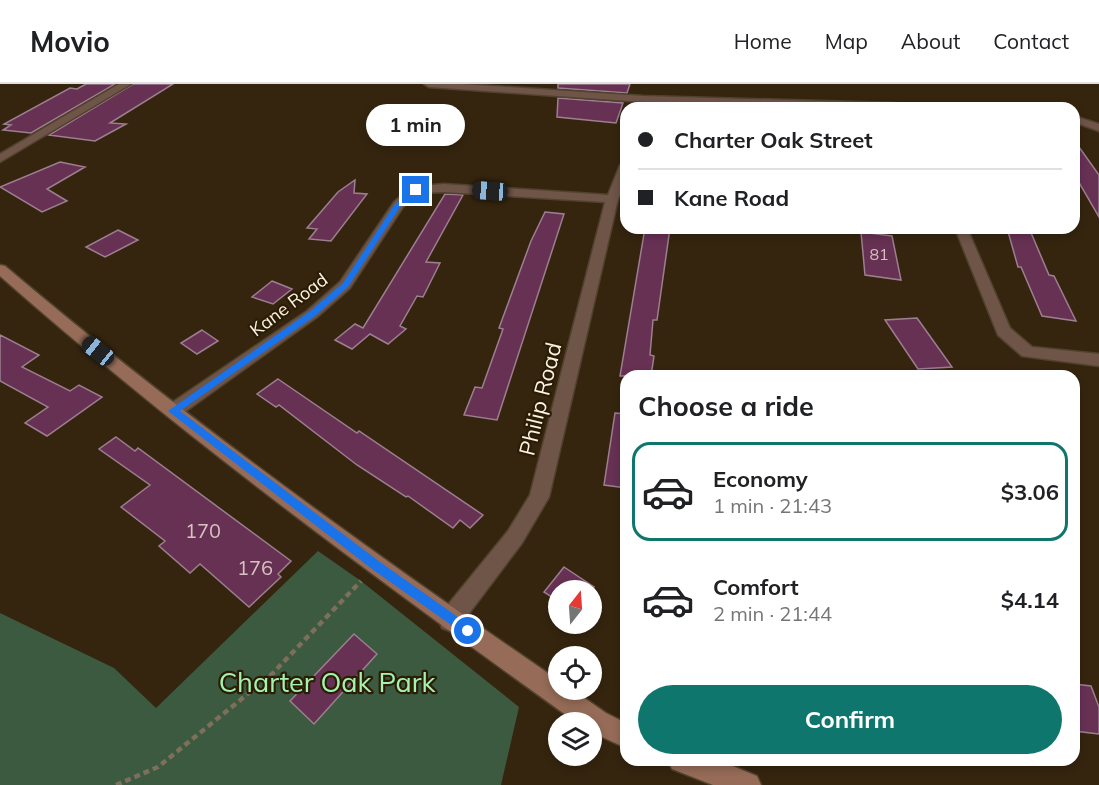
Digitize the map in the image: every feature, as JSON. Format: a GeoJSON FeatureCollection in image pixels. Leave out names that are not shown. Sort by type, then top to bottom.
{"type":"FeatureCollection","features":[{"type":"Feature","properties":{"kind":"main road"},"geometry":{"type":"LineString","coordinates":[[0,269],[42,307],[173,411],[450,620],[597,722],[620,733]]}},
{"type":"Feature","properties":{"kind":"main road"},"geometry":{"type":"LineString","coordinates":[[697,766],[748,785]]}},
{"type":"Feature","properties":{"kind":"street"},"geometry":{"type":"LineString","coordinates":[[0,159],[126,84]]}},
{"type":"Feature","properties":{"kind":"street"},"geometry":{"type":"LineString","coordinates":[[429,84],[625,102]]}},
{"type":"Feature","properties":{"kind":"street"},"geometry":{"type":"LineString","coordinates":[[1080,119],[1099,128]]}},
{"type":"Feature","properties":{"kind":"street","name":"Philip Road"},"geometry":{"type":"LineString","coordinates":[[450,620],[514,537],[539,497],[612,199],[620,180]]}},
{"type":"Feature","properties":{"kind":"street","name":"Kane Road"},"geometry":{"type":"LineString","coordinates":[[173,411],[312,314],[345,285],[398,205],[416,190],[444,188],[612,199]]}},
{"type":"Feature","properties":{"kind":"street"},"geometry":{"type":"LineString","coordinates":[[963,234],[1003,331],[1028,352],[1099,360]]}},
{"type":"Feature","properties":{"kind":"path"},"geometry":{"type":"LineString","coordinates":[[116,785],[158,766],[272,675],[361,581]]}},
{"type":"Feature","properties":{"kind":"green space","name":"Charter Oak Park"},"geometry":{"type":"Polygon","coordinates":[[[318,551],[361,581],[519,707],[501,785],[0,785],[0,613],[114,668],[156,708],[318,551]]]}},
{"type":"Feature","properties":{"kind":"building"},"geometry":{"type":"Polygon","coordinates":[[[86,84],[115,84],[31,133],[3,130],[11,125],[4,124],[70,88],[77,89],[86,84]]]}},
{"type":"Feature","properties":{"kind":"building"},"geometry":{"type":"Polygon","coordinates":[[[133,84],[173,84],[110,123],[126,124],[95,141],[49,135],[133,84]]]}},
{"type":"Feature","properties":{"kind":"building"},"geometry":{"type":"Polygon","coordinates":[[[558,84],[630,84],[627,93],[558,88],[558,84]]]}},
{"type":"Feature","properties":{"kind":"building"},"geometry":{"type":"Polygon","coordinates":[[[558,98],[620,103],[616,123],[557,117],[558,98]]]}},
{"type":"Feature","properties":{"kind":"building"},"geometry":{"type":"Polygon","coordinates":[[[1080,148],[1099,175],[1099,217],[1080,184],[1080,148]]]}},
{"type":"Feature","properties":{"kind":"building"},"geometry":{"type":"Polygon","coordinates":[[[60,162],[85,167],[47,189],[67,201],[42,212],[0,187],[60,162]]]}},
{"type":"Feature","properties":{"kind":"building"},"geometry":{"type":"Polygon","coordinates":[[[355,180],[354,193],[367,194],[331,241],[309,239],[317,229],[307,228],[338,192],[355,180]]]}},
{"type":"Feature","properties":{"kind":"building"},"geometry":{"type":"Polygon","coordinates":[[[445,194],[463,195],[426,262],[440,263],[423,297],[417,296],[400,326],[406,329],[388,344],[370,334],[352,349],[335,340],[355,324],[363,328],[445,194]]]}},
{"type":"Feature","properties":{"kind":"building"},"geometry":{"type":"Polygon","coordinates":[[[545,212],[564,214],[497,420],[464,415],[475,387],[482,388],[503,329],[499,328],[531,241],[545,212]]]}},
{"type":"Feature","properties":{"kind":"building"},"geometry":{"type":"Polygon","coordinates":[[[118,230],[138,240],[105,257],[86,247],[118,230]]]}},
{"type":"Feature","properties":{"kind":"building"},"geometry":{"type":"Polygon","coordinates":[[[644,234],[669,234],[657,320],[653,320],[650,355],[654,356],[652,370],[621,370],[644,234]]]}},
{"type":"Feature","properties":{"kind":"building"},"geometry":{"type":"Polygon","coordinates":[[[861,234],[892,236],[901,280],[865,275],[861,234]]]}},
{"type":"Feature","properties":{"kind":"building"},"geometry":{"type":"Polygon","coordinates":[[[1009,234],[1032,234],[1049,275],[1054,276],[1076,321],[1042,316],[1021,267],[1018,267],[1009,234]]]}},
{"type":"Feature","properties":{"kind":"building"},"geometry":{"type":"Polygon","coordinates":[[[272,281],[292,289],[273,304],[252,297],[272,281]]]}},
{"type":"Feature","properties":{"kind":"building"},"geometry":{"type":"Polygon","coordinates":[[[917,318],[952,367],[918,369],[885,320],[917,318]]]}},
{"type":"Feature","properties":{"kind":"building"},"geometry":{"type":"Polygon","coordinates":[[[202,330],[218,341],[197,354],[181,343],[202,330]]]}},
{"type":"Feature","properties":{"kind":"building"},"geometry":{"type":"Polygon","coordinates":[[[0,335],[39,355],[22,367],[70,391],[79,385],[102,397],[47,436],[25,423],[48,407],[0,381],[0,335]]]}},
{"type":"Feature","properties":{"kind":"building"},"geometry":{"type":"Polygon","coordinates":[[[278,379],[483,515],[470,528],[460,520],[453,528],[408,496],[406,497],[357,465],[279,405],[276,407],[257,394],[278,379]]]}},
{"type":"Feature","properties":{"kind":"building"},"geometry":{"type":"Polygon","coordinates":[[[615,413],[620,413],[620,487],[604,485],[615,413]]]}},
{"type":"Feature","properties":{"kind":"building"},"geometry":{"type":"Polygon","coordinates":[[[116,437],[135,451],[138,448],[291,561],[278,574],[281,577],[249,607],[200,564],[190,573],[159,546],[165,541],[121,507],[150,485],[99,449],[116,437]]]}},
{"type":"Feature","properties":{"kind":"building"},"geometry":{"type":"Polygon","coordinates":[[[564,567],[584,580],[554,580],[564,567]]]}},
{"type":"Feature","properties":{"kind":"building"},"geometry":{"type":"Polygon","coordinates":[[[354,634],[377,654],[314,724],[290,701],[354,634]]]}},
{"type":"Feature","properties":{"kind":"building"},"geometry":{"type":"Polygon","coordinates":[[[1080,685],[1091,686],[1099,707],[1099,734],[1080,732],[1080,685]]]}},
{"type":"Feature","properties":{"kind":"route"},"geometry":{"type":"LineString","coordinates":[[416,190],[398,205],[345,285],[312,314],[173,411],[376,566],[468,631]]}}]}
